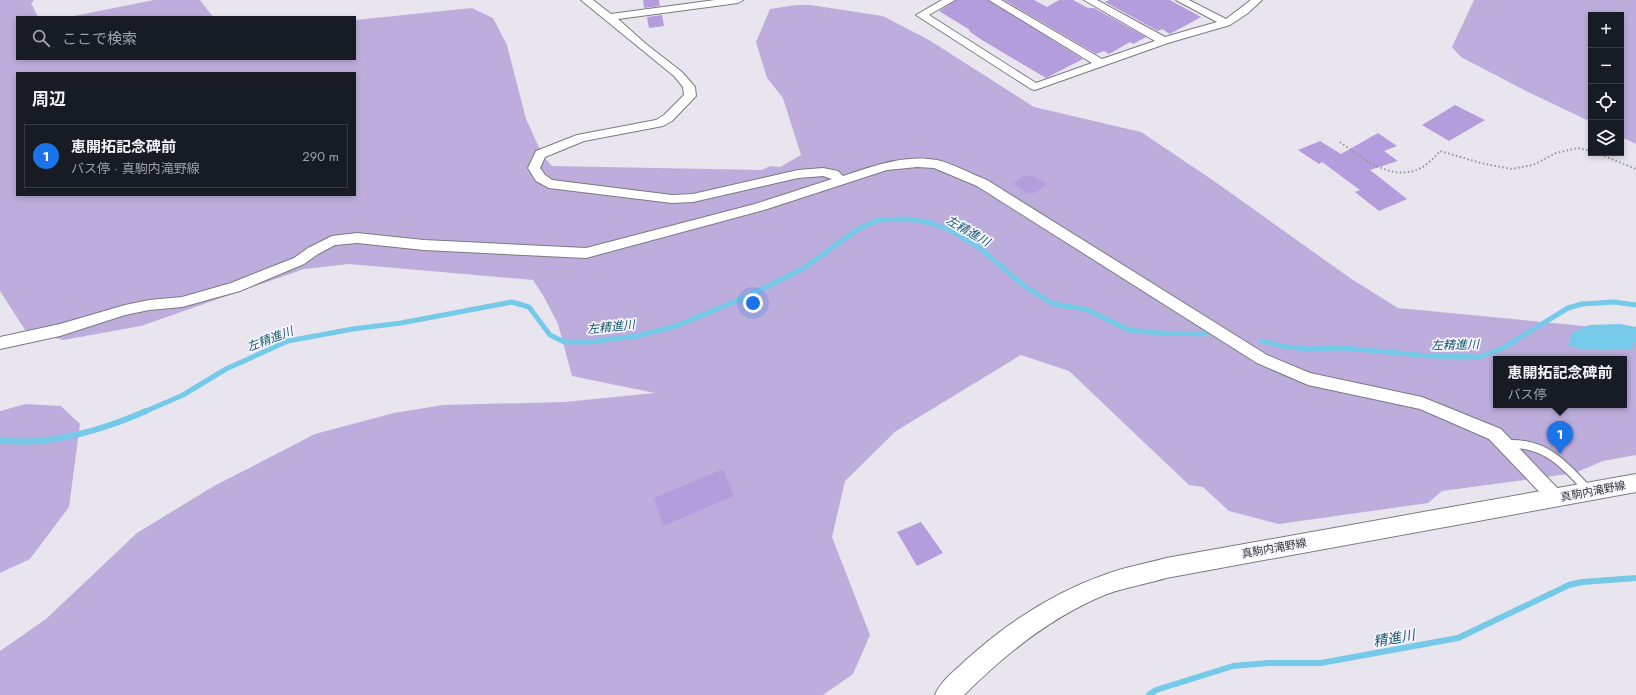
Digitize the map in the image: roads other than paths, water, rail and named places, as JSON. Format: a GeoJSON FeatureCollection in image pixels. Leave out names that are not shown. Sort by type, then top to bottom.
{"type":"FeatureCollection","features":[{"type":"Feature","properties":{"kind":"street"},"geometry":{"type":"LineString","coordinates":[[586,0],[678,74],[689,87],[690,96],[668,118],[659,123],[581,138],[540,154],[534,168],[540,178],[549,184],[672,199],[693,198],[798,174],[823,172],[834,174],[841,181]]}},
{"type":"Feature","properties":{"kind":"street"},"geometry":{"type":"LineString","coordinates":[[608,17],[692,2],[738,0]]}},
{"type":"Feature","properties":{"kind":"street"},"geometry":{"type":"LineString","coordinates":[[950,0],[921,15],[1035,87],[1164,41],[1226,23],[1257,0]]}},
{"type":"Feature","properties":{"kind":"street"},"geometry":{"type":"LineString","coordinates":[[994,0],[1102,64]]}},
{"type":"Feature","properties":{"kind":"street"},"geometry":{"type":"LineString","coordinates":[[1089,0],[1164,41]]}},
{"type":"Feature","properties":{"kind":"street"},"geometry":{"type":"LineString","coordinates":[[1180,0],[1226,23]]}},
{"type":"Feature","properties":{"kind":"street"},"geometry":{"type":"LineString","coordinates":[[0,343],[60,330],[125,310],[149,305],[182,302],[235,287],[299,261],[313,251],[332,241],[357,238],[424,245],[586,253],[751,209],[886,166],[917,163],[936,164],[982,183],[1021,206],[1262,359],[1308,379],[1422,403],[1495,434],[1556,498]]}},
{"type":"Feature","properties":{"kind":"street","name":"真駒内滝野線"},"geometry":{"type":"LineString","coordinates":[[947,695],[973,669],[1021,629],[1051,610],[1105,585],[1166,568],[1636,483]]}},
{"type":"Feature","properties":{"kind":"lane"},"geometry":{"type":"LineString","coordinates":[[1505,445],[1513,443],[1531,446],[1549,453],[1569,469],[1590,492]]}},
{"type":"Feature","properties":{"kind":"water"},"geometry":{"type":"Polygon","coordinates":[[[1620,324],[1636,327],[1636,341],[1631,350],[1591,350],[1568,345],[1572,333],[1589,325],[1620,324]]]}},
{"type":"Feature","properties":{"kind":"waterway","name":"左精進川"},"geometry":{"type":"LineString","coordinates":[[144,412],[183,395],[226,369],[288,341],[353,329],[401,323],[512,302],[529,307],[550,335],[564,342],[588,342],[637,336],[676,326],[746,297],[804,268],[858,229],[878,220],[907,219],[931,223],[952,231],[980,248],[1023,285],[1053,304],[1085,309],[1129,330],[1159,333],[1206,334]]}},
{"type":"Feature","properties":{"kind":"waterway","name":"左精進川"},"geometry":{"type":"LineString","coordinates":[[1262,341],[1287,347],[1308,349],[1344,348],[1430,356],[1480,357],[1503,348],[1568,308],[1582,304],[1614,302],[1636,305]]}},
{"type":"Feature","properties":{"kind":"waterway","name":"左精進川"},"geometry":{"type":"LineString","coordinates":[[0,441],[40,441],[67,437],[107,426],[146,411]]}},
{"type":"Feature","properties":{"kind":"waterway","name":"精進川"},"geometry":{"type":"LineString","coordinates":[[1149,695],[1156,690],[1233,666],[1269,663],[1321,663],[1458,638],[1569,585],[1582,582],[1636,578]]}},
{"type":"Feature","properties":{"kind":"place","name":"恵開拓記念碑前"},"geometry":{"type":"Point","coordinates":[1560,454]}}]}
